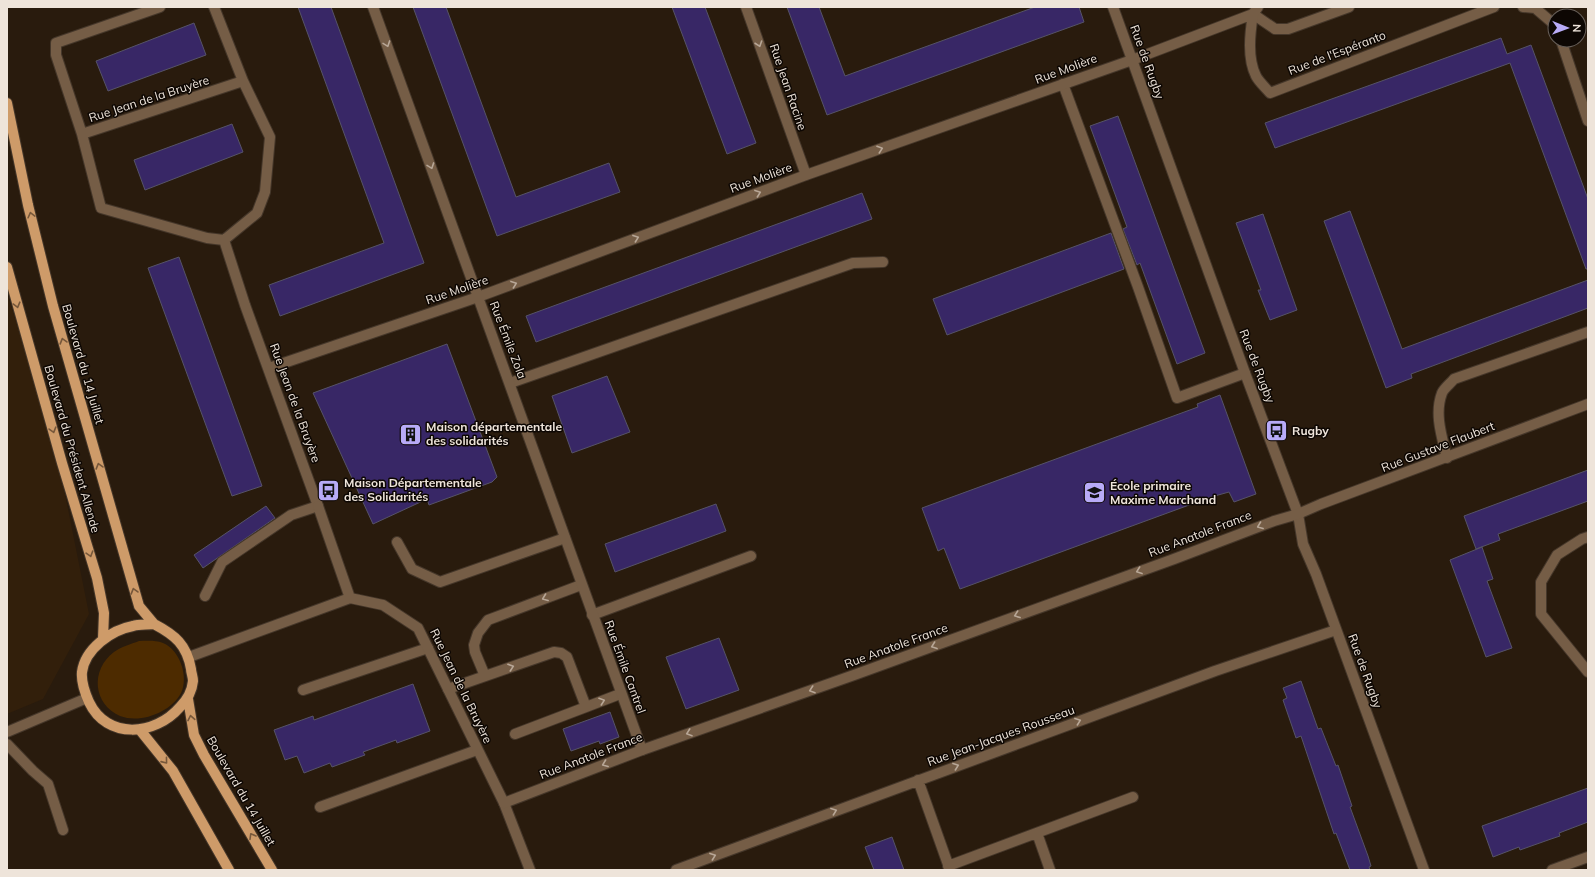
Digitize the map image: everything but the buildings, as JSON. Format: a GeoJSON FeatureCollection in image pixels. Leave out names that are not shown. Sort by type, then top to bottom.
{"type":"FeatureCollection","features":[{"type":"Feature","properties":{"kind":"main road","name":"Boulevard du 14 Juillet"},"geometry":{"type":"LineString","coordinates":[[7,103],[28,205],[53,306],[139,606],[154,624],[169,632],[181,644],[189,657],[193,680],[188,699],[194,735],[204,755],[272,870]]}},
{"type":"Feature","properties":{"kind":"main road","name":"Boulevard du Président Allende"},"geometry":{"type":"LineString","coordinates":[[7,267],[60,456],[97,578],[104,613],[102,639]]}},
{"type":"Feature","properties":{"kind":"main road","name":"Boulevard du 14 Juillet"},"geometry":{"type":"LineString","coordinates":[[154,624],[132,626],[115,632],[102,639],[89,654],[82,672],[84,693],[93,710],[105,722],[123,729],[140,730],[157,726],[175,713],[188,699]]}},
{"type":"Feature","properties":{"kind":"main road"},"geometry":{"type":"LineString","coordinates":[[140,730],[173,771],[228,870]]}},
{"type":"Feature","properties":{"kind":"street"},"geometry":{"type":"LineString","coordinates":[[82,134],[56,55],[56,43],[160,7]]}},
{"type":"Feature","properties":{"kind":"street"},"geometry":{"type":"LineString","coordinates":[[214,7],[243,81],[270,137],[265,192],[257,213],[224,240]]}},
{"type":"Feature","properties":{"kind":"street","name":"Rue Émile Zola"},"geometry":{"type":"LineString","coordinates":[[373,7],[510,383],[592,615]]}},
{"type":"Feature","properties":{"kind":"street","name":"Rue Jean Racine"},"geometry":{"type":"LineString","coordinates":[[746,7],[806,175]]}},
{"type":"Feature","properties":{"kind":"street","name":"Rue de Rugby"},"geometry":{"type":"LineString","coordinates":[[1113,7],[1245,373],[1298,514],[1302,544],[1316,574],[1424,870]]}},
{"type":"Feature","properties":{"kind":"street"},"geometry":{"type":"LineString","coordinates":[[1256,10],[1275,29],[1288,29],[1349,7]]}},
{"type":"Feature","properties":{"kind":"street","name":"Rue de l'Espéranto"},"geometry":{"type":"LineString","coordinates":[[1256,10],[1250,33],[1252,66],[1257,78],[1270,93],[1494,7]]}},
{"type":"Feature","properties":{"kind":"street"},"geometry":{"type":"LineString","coordinates":[[1523,7],[1535,8],[1547,18]]}},
{"type":"Feature","properties":{"kind":"street","name":"Rue Molière"},"geometry":{"type":"LineString","coordinates":[[268,368],[478,297],[806,175],[1132,60],[1256,10]]}},
{"type":"Feature","properties":{"kind":"street"},"geometry":{"type":"LineString","coordinates":[[1564,48],[1588,121]]}},
{"type":"Feature","properties":{"kind":"street","name":"Rue Jean de la Bruyère"},"geometry":{"type":"LineString","coordinates":[[243,81],[82,134],[101,208],[207,238],[224,240],[245,305],[350,598],[383,605],[418,628],[504,803],[530,870]]}},
{"type":"Feature","properties":{"kind":"street"},"geometry":{"type":"LineString","coordinates":[[1063,84],[1138,287],[1177,398],[1245,373]]}},
{"type":"Feature","properties":{"kind":"street"},"geometry":{"type":"LineString","coordinates":[[510,383],[853,263],[883,262]]}},
{"type":"Feature","properties":{"kind":"street"},"geometry":{"type":"LineString","coordinates":[[1447,458],[1438,415],[1442,392],[1454,379],[1588,332]]}},
{"type":"Feature","properties":{"kind":"street","name":"Rue Gustave Flaubert"},"geometry":{"type":"LineString","coordinates":[[1298,514],[1588,404]]}},
{"type":"Feature","properties":{"kind":"street"},"geometry":{"type":"LineString","coordinates":[[204,596],[222,562],[291,515],[318,506]]}},
{"type":"Feature","properties":{"kind":"street","name":"Rue Anatole France"},"geometry":{"type":"LineString","coordinates":[[504,803],[642,750],[854,675],[1174,559],[1274,521],[1298,514]]}},
{"type":"Feature","properties":{"kind":"street"},"geometry":{"type":"LineString","coordinates":[[1588,537],[1582,539],[1557,555],[1542,582],[1541,614],[1588,672]]}},
{"type":"Feature","properties":{"kind":"street"},"geometry":{"type":"LineString","coordinates":[[397,542],[412,569],[440,582],[565,538]]}},
{"type":"Feature","properties":{"kind":"street"},"geometry":{"type":"LineString","coordinates":[[592,615],[751,556]]}},
{"type":"Feature","properties":{"kind":"street"},"geometry":{"type":"LineString","coordinates":[[484,676],[474,645],[478,633],[488,620],[581,585]]}},
{"type":"Feature","properties":{"kind":"street"},"geometry":{"type":"LineString","coordinates":[[189,657],[350,598]]}},
{"type":"Feature","properties":{"kind":"street","name":"Rue Émile Cantrel"},"geometry":{"type":"LineString","coordinates":[[592,615],[642,750]]}},
{"type":"Feature","properties":{"kind":"street","name":"Rue Jean-Jacques Rousseau"},"geometry":{"type":"LineString","coordinates":[[676,870],[1215,671],[1336,630]]}},
{"type":"Feature","properties":{"kind":"street"},"geometry":{"type":"LineString","coordinates":[[303,690],[428,648]]}},
{"type":"Feature","properties":{"kind":"street"},"geometry":{"type":"LineString","coordinates":[[448,689],[554,652],[561,653],[567,657],[586,707]]}},
{"type":"Feature","properties":{"kind":"street"},"geometry":{"type":"LineString","coordinates":[[515,734],[620,694]]}},
{"type":"Feature","properties":{"kind":"street"},"geometry":{"type":"LineString","coordinates":[[7,732],[87,698]]}},
{"type":"Feature","properties":{"kind":"street"},"geometry":{"type":"LineString","coordinates":[[7,744],[48,784],[63,830]]}},
{"type":"Feature","properties":{"kind":"street"},"geometry":{"type":"LineString","coordinates":[[320,807],[477,750]]}},
{"type":"Feature","properties":{"kind":"street"},"geometry":{"type":"LineString","coordinates":[[918,780],[949,868],[1133,797]]}},
{"type":"Feature","properties":{"kind":"street"},"geometry":{"type":"LineString","coordinates":[[1037,833],[1050,870]]}},
{"type":"Feature","properties":{"kind":"street"},"geometry":{"type":"LineString","coordinates":[[1552,870],[1588,857]]}},
{"type":"Feature","properties":{"kind":"shaded area"},"geometry":{"type":"Polygon","coordinates":[[[7,293],[57,454],[89,614],[43,699],[7,714],[7,293]]]}},
{"type":"Feature","properties":{"kind":"shaded area"},"geometry":{"type":"Polygon","coordinates":[[[139,641],[160,642],[174,652],[183,672],[183,687],[176,700],[163,711],[146,717],[128,718],[111,711],[104,703],[100,695],[98,677],[106,659],[123,647],[139,641]]]}},
{"type":"Feature","properties":{"kind":"place","name":"Rugby"},"geometry":{"type":"Point","coordinates":[1277,431]}},
{"type":"Feature","properties":{"kind":"place","name":"Maison départementale des solidarités"},"geometry":{"type":"Point","coordinates":[410,434]}},
{"type":"Feature","properties":{"kind":"place","name":"Maison Départementale des Solidarités"},"geometry":{"type":"Point","coordinates":[329,490]}},
{"type":"Feature","properties":{"kind":"place","name":"École primaire Maxime Marchand"},"geometry":{"type":"Point","coordinates":[1094,493]}}]}
